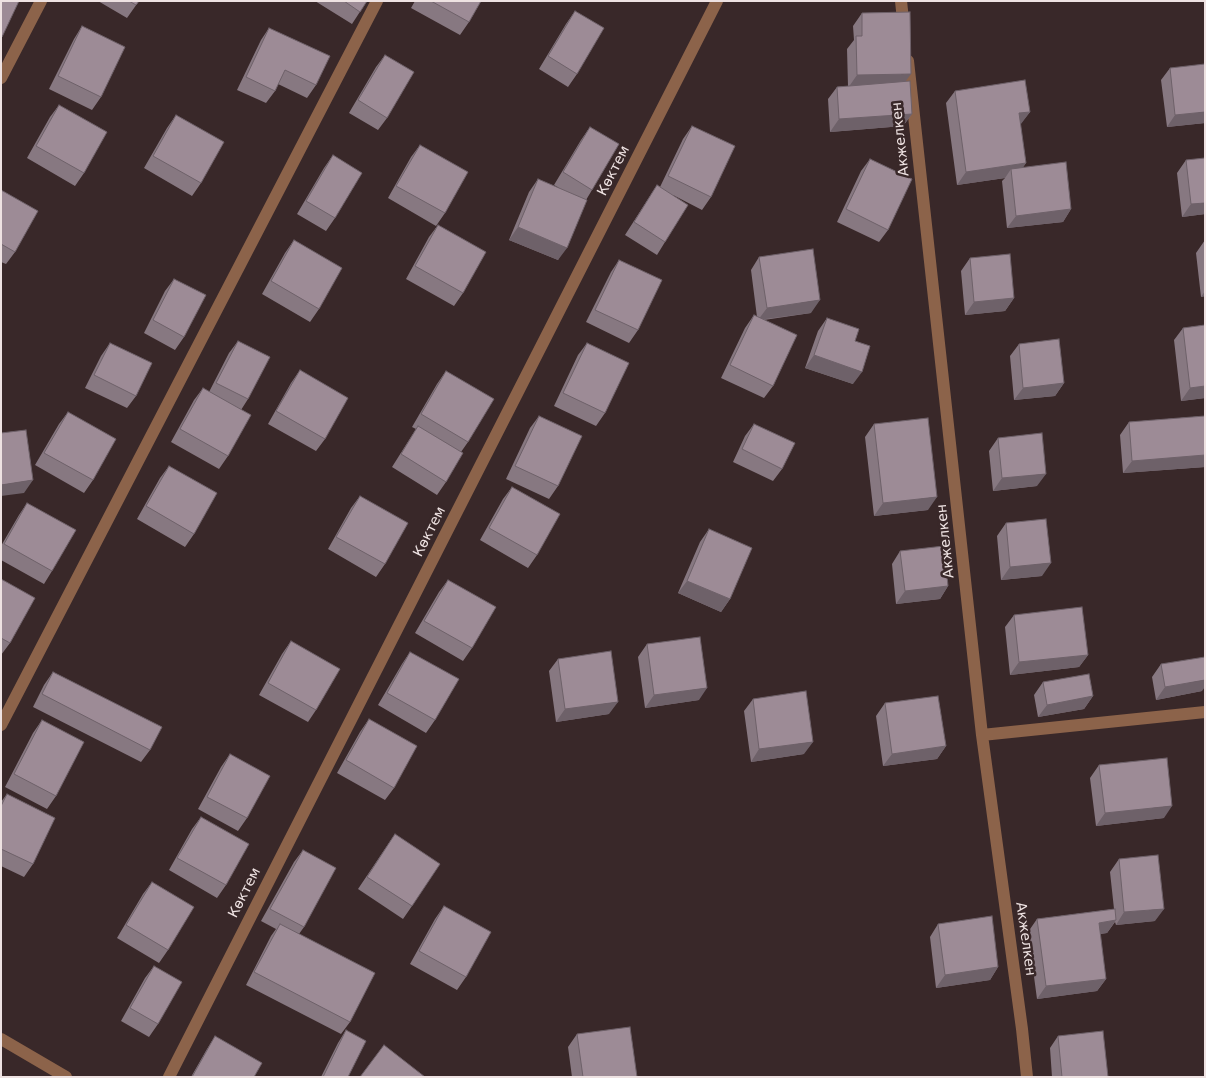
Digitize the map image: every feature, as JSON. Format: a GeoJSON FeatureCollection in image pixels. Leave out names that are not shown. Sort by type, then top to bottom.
{"type":"FeatureCollection","features":[{"type":"Feature","properties":{"kind":"street"},"geometry":{"type":"LineString","coordinates":[[1,78],[41,1]]}},
{"type":"Feature","properties":{"kind":"street"},"geometry":{"type":"LineString","coordinates":[[1,725],[377,1]]}},
{"type":"Feature","properties":{"kind":"street","name":"Көктем"},"geometry":{"type":"LineString","coordinates":[[169,1077],[717,1]]}},
{"type":"Feature","properties":{"kind":"street","name":"Акжелкен"},"geometry":{"type":"LineString","coordinates":[[901,1],[982,735],[1027,1077]]}},
{"type":"Feature","properties":{"kind":"street"},"geometry":{"type":"LineString","coordinates":[[982,735],[1205,712]]}},
{"type":"Feature","properties":{"kind":"street"},"geometry":{"type":"LineString","coordinates":[[1,1039],[66,1077]]}},
{"type":"Feature","properties":{"kind":"building"},"geometry":{"type":"Polygon","coordinates":[[[1,1],[19,1],[2,37],[1,37],[1,1]]]}},
{"type":"Feature","properties":{"kind":"building"},"geometry":{"type":"Polygon","coordinates":[[[129,1],[139,1],[136,5],[129,1]]]}},
{"type":"Feature","properties":{"kind":"building"},"geometry":{"type":"Polygon","coordinates":[[[344,1],[367,1],[360,12],[344,1]]]}},
{"type":"Feature","properties":{"kind":"building"},"geometry":{"type":"Polygon","coordinates":[[[431,1],[481,1],[469,22],[431,1]]]}},
{"type":"Feature","properties":{"kind":"building"},"geometry":{"type":"Polygon","coordinates":[[[575,11],[604,28],[577,74],[548,56],[575,11]]]}},
{"type":"Feature","properties":{"kind":"building"},"geometry":{"type":"Polygon","coordinates":[[[910,12],[911,74],[857,75],[856,36],[862,36],[862,13],[910,12]]]}},
{"type":"Feature","properties":{"kind":"building"},"geometry":{"type":"Polygon","coordinates":[[[82,26],[125,47],[101,97],[58,76],[82,26]]]}},
{"type":"Feature","properties":{"kind":"building"},"geometry":{"type":"Polygon","coordinates":[[[269,28],[330,56],[316,85],[285,70],[275,91],[246,77],[269,28]]]}},
{"type":"Feature","properties":{"kind":"building"},"geometry":{"type":"Polygon","coordinates":[[[385,55],[414,72],[387,118],[358,100],[385,55]]]}},
{"type":"Feature","properties":{"kind":"building"},"geometry":{"type":"Polygon","coordinates":[[[1205,64],[1205,112],[1175,115],[1170,68],[1205,64]]]}},
{"type":"Feature","properties":{"kind":"building"},"geometry":{"type":"Polygon","coordinates":[[[1025,80],[1030,112],[1019,113],[1026,163],[966,172],[955,91],[1025,80]]]}},
{"type":"Feature","properties":{"kind":"building"},"geometry":{"type":"Polygon","coordinates":[[[910,81],[912,114],[839,119],[837,87],[910,81]]]}},
{"type":"Feature","properties":{"kind":"building"},"geometry":{"type":"Polygon","coordinates":[[[59,105],[107,132],[84,173],[36,146],[59,105]]]}},
{"type":"Feature","properties":{"kind":"building"},"geometry":{"type":"Polygon","coordinates":[[[176,115],[224,142],[201,183],[153,156],[176,115]]]}},
{"type":"Feature","properties":{"kind":"building"},"geometry":{"type":"Polygon","coordinates":[[[692,126],[735,146],[711,197],[668,176],[692,126]]]}},
{"type":"Feature","properties":{"kind":"building"},"geometry":{"type":"Polygon","coordinates":[[[590,127],[619,144],[592,190],[563,172],[590,127]]]}},
{"type":"Feature","properties":{"kind":"building"},"geometry":{"type":"Polygon","coordinates":[[[420,145],[468,172],[445,213],[396,186],[420,145]]]}},
{"type":"Feature","properties":{"kind":"building"},"geometry":{"type":"Polygon","coordinates":[[[333,155],[362,173],[335,218],[306,201],[333,155]]]}},
{"type":"Feature","properties":{"kind":"building"},"geometry":{"type":"Polygon","coordinates":[[[1205,158],[1205,203],[1191,204],[1186,160],[1205,158]]]}},
{"type":"Feature","properties":{"kind":"building"},"geometry":{"type":"Polygon","coordinates":[[[870,159],[912,179],[888,230],[846,209],[870,159]]]}},
{"type":"Feature","properties":{"kind":"building"},"geometry":{"type":"Polygon","coordinates":[[[1066,162],[1071,209],[1016,216],[1011,169],[1066,162]]]}},
{"type":"Feature","properties":{"kind":"building"},"geometry":{"type":"Polygon","coordinates":[[[538,179],[587,200],[567,248],[518,227],[538,179]]]}},
{"type":"Feature","properties":{"kind":"building"},"geometry":{"type":"Polygon","coordinates":[[[657,185],[688,205],[665,242],[634,222],[657,185]]]}},
{"type":"Feature","properties":{"kind":"building"},"geometry":{"type":"Polygon","coordinates":[[[1,190],[38,211],[15,252],[1,244],[1,190]]]}},
{"type":"Feature","properties":{"kind":"building"},"geometry":{"type":"Polygon","coordinates":[[[438,225],[486,252],[463,293],[415,266],[438,225]]]}},
{"type":"Feature","properties":{"kind":"building"},"geometry":{"type":"Polygon","coordinates":[[[294,240],[342,268],[319,309],[271,281],[294,240]]]}},
{"type":"Feature","properties":{"kind":"building"},"geometry":{"type":"Polygon","coordinates":[[[813,249],[820,300],[767,308],[759,257],[813,249]]]}},
{"type":"Feature","properties":{"kind":"building"},"geometry":{"type":"Polygon","coordinates":[[[1010,254],[1014,298],[974,302],[970,258],[1010,254]]]}},
{"type":"Feature","properties":{"kind":"building"},"geometry":{"type":"Polygon","coordinates":[[[619,260],[662,280],[638,330],[595,310],[619,260]]]}},
{"type":"Feature","properties":{"kind":"building"},"geometry":{"type":"Polygon","coordinates":[[[174,279],[206,295],[184,337],[153,320],[174,279]]]}},
{"type":"Feature","properties":{"kind":"building"},"geometry":{"type":"Polygon","coordinates":[[[754,315],[797,335],[773,386],[730,365],[754,315]]]}},
{"type":"Feature","properties":{"kind":"building"},"geometry":{"type":"Polygon","coordinates":[[[827,318],[859,329],[855,341],[870,346],[862,372],[814,355],[827,318]]]}},
{"type":"Feature","properties":{"kind":"building"},"geometry":{"type":"Polygon","coordinates":[[[1205,325],[1205,386],[1190,388],[1183,328],[1205,325]]]}},
{"type":"Feature","properties":{"kind":"building"},"geometry":{"type":"Polygon","coordinates":[[[1059,339],[1064,383],[1023,388],[1019,344],[1059,339]]]}},
{"type":"Feature","properties":{"kind":"building"},"geometry":{"type":"Polygon","coordinates":[[[238,341],[270,357],[248,399],[216,383],[238,341]]]}},
{"type":"Feature","properties":{"kind":"building"},"geometry":{"type":"Polygon","coordinates":[[[110,343],[152,363],[136,396],[94,375],[110,343]]]}},
{"type":"Feature","properties":{"kind":"building"},"geometry":{"type":"Polygon","coordinates":[[[587,343],[629,363],[605,413],[563,393],[587,343]]]}},
{"type":"Feature","properties":{"kind":"building"},"geometry":{"type":"Polygon","coordinates":[[[300,370],[348,398],[325,439],[276,411],[300,370]]]}},
{"type":"Feature","properties":{"kind":"building"},"geometry":{"type":"Polygon","coordinates":[[[446,371],[494,399],[468,442],[421,414],[446,371]]]}},
{"type":"Feature","properties":{"kind":"building"},"geometry":{"type":"Polygon","coordinates":[[[203,388],[251,415],[228,456],[180,429],[203,388]]]}},
{"type":"Feature","properties":{"kind":"building"},"geometry":{"type":"Polygon","coordinates":[[[68,412],[116,439],[93,480],[44,453],[68,412]]]}},
{"type":"Feature","properties":{"kind":"building"},"geometry":{"type":"Polygon","coordinates":[[[539,416],[582,436],[558,486],[515,466],[539,416]]]}},
{"type":"Feature","properties":{"kind":"building"},"geometry":{"type":"Polygon","coordinates":[[[1205,416],[1205,455],[1132,461],[1129,422],[1205,416]]]}},
{"type":"Feature","properties":{"kind":"building"},"geometry":{"type":"Polygon","coordinates":[[[928,418],[937,497],[883,503],[874,424],[928,418]]]}},
{"type":"Feature","properties":{"kind":"building"},"geometry":{"type":"Polygon","coordinates":[[[754,424],[795,443],[782,469],[742,449],[754,424]]]}},
{"type":"Feature","properties":{"kind":"building"},"geometry":{"type":"Polygon","coordinates":[[[418,426],[463,453],[446,482],[401,454],[418,426]]]}},
{"type":"Feature","properties":{"kind":"building"},"geometry":{"type":"Polygon","coordinates":[[[26,430],[33,480],[1,485],[1,433],[26,430]]]}},
{"type":"Feature","properties":{"kind":"building"},"geometry":{"type":"Polygon","coordinates":[[[1042,433],[1046,474],[1002,478],[998,438],[1042,433]]]}},
{"type":"Feature","properties":{"kind":"building"},"geometry":{"type":"Polygon","coordinates":[[[169,466],[217,493],[194,534],[146,506],[169,466]]]}},
{"type":"Feature","properties":{"kind":"building"},"geometry":{"type":"Polygon","coordinates":[[[512,487],[560,514],[537,555],[489,528],[512,487]]]}},
{"type":"Feature","properties":{"kind":"building"},"geometry":{"type":"Polygon","coordinates":[[[360,496],[408,523],[385,564],[336,537],[360,496]]]}},
{"type":"Feature","properties":{"kind":"building"},"geometry":{"type":"Polygon","coordinates":[[[27,503],[76,530],[52,571],[4,544],[27,503]]]}},
{"type":"Feature","properties":{"kind":"building"},"geometry":{"type":"Polygon","coordinates":[[[1046,519],[1051,563],[1010,567],[1006,523],[1046,519]]]}},
{"type":"Feature","properties":{"kind":"building"},"geometry":{"type":"Polygon","coordinates":[[[709,529],[752,548],[730,599],[687,581],[709,529]]]}},
{"type":"Feature","properties":{"kind":"building"},"geometry":{"type":"Polygon","coordinates":[[[944,546],[948,586],[905,591],[900,551],[944,546]]]}},
{"type":"Feature","properties":{"kind":"building"},"geometry":{"type":"Polygon","coordinates":[[[1,579],[35,598],[10,643],[1,638],[1,579]]]}},
{"type":"Feature","properties":{"kind":"building"},"geometry":{"type":"Polygon","coordinates":[[[448,580],[496,607],[472,648],[424,621],[448,580]]]}},
{"type":"Feature","properties":{"kind":"building"},"geometry":{"type":"Polygon","coordinates":[[[1082,607],[1088,655],[1019,662],[1014,615],[1082,607]]]}},
{"type":"Feature","properties":{"kind":"building"},"geometry":{"type":"Polygon","coordinates":[[[700,637],[707,688],[654,695],[647,644],[700,637]]]}},
{"type":"Feature","properties":{"kind":"building"},"geometry":{"type":"Polygon","coordinates":[[[291,641],[340,669],[316,710],[268,683],[291,641]]]}},
{"type":"Feature","properties":{"kind":"building"},"geometry":{"type":"Polygon","coordinates":[[[611,651],[618,702],[565,709],[558,659],[611,651]]]}},
{"type":"Feature","properties":{"kind":"building"},"geometry":{"type":"Polygon","coordinates":[[[410,652],[459,679],[435,720],[387,693],[410,652]]]}},
{"type":"Feature","properties":{"kind":"building"},"geometry":{"type":"Polygon","coordinates":[[[1205,657],[1205,680],[1165,687],[1161,664],[1205,657]]]}},
{"type":"Feature","properties":{"kind":"building"},"geometry":{"type":"Polygon","coordinates":[[[53,672],[162,727],[150,750],[42,694],[53,672]]]}},
{"type":"Feature","properties":{"kind":"building"},"geometry":{"type":"Polygon","coordinates":[[[1089,674],[1093,696],[1047,705],[1043,682],[1089,674]]]}},
{"type":"Feature","properties":{"kind":"building"},"geometry":{"type":"Polygon","coordinates":[[[806,691],[813,742],[759,749],[753,699],[806,691]]]}},
{"type":"Feature","properties":{"kind":"building"},"geometry":{"type":"Polygon","coordinates":[[[938,696],[946,746],[892,754],[885,703],[938,696]]]}},
{"type":"Feature","properties":{"kind":"building"},"geometry":{"type":"Polygon","coordinates":[[[369,719],[417,746],[394,788],[346,760],[369,719]]]}},
{"type":"Feature","properties":{"kind":"building"},"geometry":{"type":"Polygon","coordinates":[[[42,720],[84,742],[56,796],[14,774],[42,720]]]}},
{"type":"Feature","properties":{"kind":"building"},"geometry":{"type":"Polygon","coordinates":[[[230,754],[270,776],[247,818],[207,797],[230,754]]]}},
{"type":"Feature","properties":{"kind":"building"},"geometry":{"type":"Polygon","coordinates":[[[1167,758],[1172,806],[1105,813],[1099,765],[1167,758]]]}},
{"type":"Feature","properties":{"kind":"building"},"geometry":{"type":"Polygon","coordinates":[[[7,794],[55,818],[33,864],[1,849],[1,806],[7,794]]]}},
{"type":"Feature","properties":{"kind":"building"},"geometry":{"type":"Polygon","coordinates":[[[201,817],[249,844],[226,885],[177,858],[201,817]]]}},
{"type":"Feature","properties":{"kind":"building"},"geometry":{"type":"Polygon","coordinates":[[[395,834],[440,864],[412,906],[367,877],[395,834]]]}},
{"type":"Feature","properties":{"kind":"building"},"geometry":{"type":"Polygon","coordinates":[[[303,850],[336,868],[304,927],[270,909],[303,850]]]}},
{"type":"Feature","properties":{"kind":"building"},"geometry":{"type":"Polygon","coordinates":[[[1158,855],[1164,909],[1124,912],[1119,859],[1158,855]]]}},
{"type":"Feature","properties":{"kind":"building"},"geometry":{"type":"Polygon","coordinates":[[[152,882],[194,907],[168,950],[126,925],[152,882]]]}},
{"type":"Feature","properties":{"kind":"building"},"geometry":{"type":"Polygon","coordinates":[[[444,906],[491,932],[466,977],[419,951],[444,906]]]}},
{"type":"Feature","properties":{"kind":"building"},"geometry":{"type":"Polygon","coordinates":[[[1115,909],[1116,920],[1099,923],[1106,979],[1046,986],[1037,919],[1115,909]]]}},
{"type":"Feature","properties":{"kind":"building"},"geometry":{"type":"Polygon","coordinates":[[[992,916],[998,967],[945,975],[938,924],[992,916]]]}},
{"type":"Feature","properties":{"kind":"building"},"geometry":{"type":"Polygon","coordinates":[[[280,924],[375,973],[350,1022],[254,972],[280,924]]]}},
{"type":"Feature","properties":{"kind":"building"},"geometry":{"type":"Polygon","coordinates":[[[154,966],[182,982],[158,1024],[130,1008],[154,966]]]}},
{"type":"Feature","properties":{"kind":"building"},"geometry":{"type":"Polygon","coordinates":[[[630,1027],[637,1077],[583,1077],[577,1034],[630,1027]]]}},
{"type":"Feature","properties":{"kind":"building"},"geometry":{"type":"Polygon","coordinates":[[[346,1030],[366,1041],[348,1077],[323,1077],[346,1030]]]}},
{"type":"Feature","properties":{"kind":"building"},"geometry":{"type":"Polygon","coordinates":[[[1103,1031],[1108,1077],[1062,1077],[1058,1036],[1103,1031]]]}},
{"type":"Feature","properties":{"kind":"building"},"geometry":{"type":"Polygon","coordinates":[[[215,1036],[262,1063],[254,1077],[192,1077],[215,1036]]]}},
{"type":"Feature","properties":{"kind":"building"},"geometry":{"type":"Polygon","coordinates":[[[384,1045],[425,1077],[360,1077],[384,1045]]]}}]}
